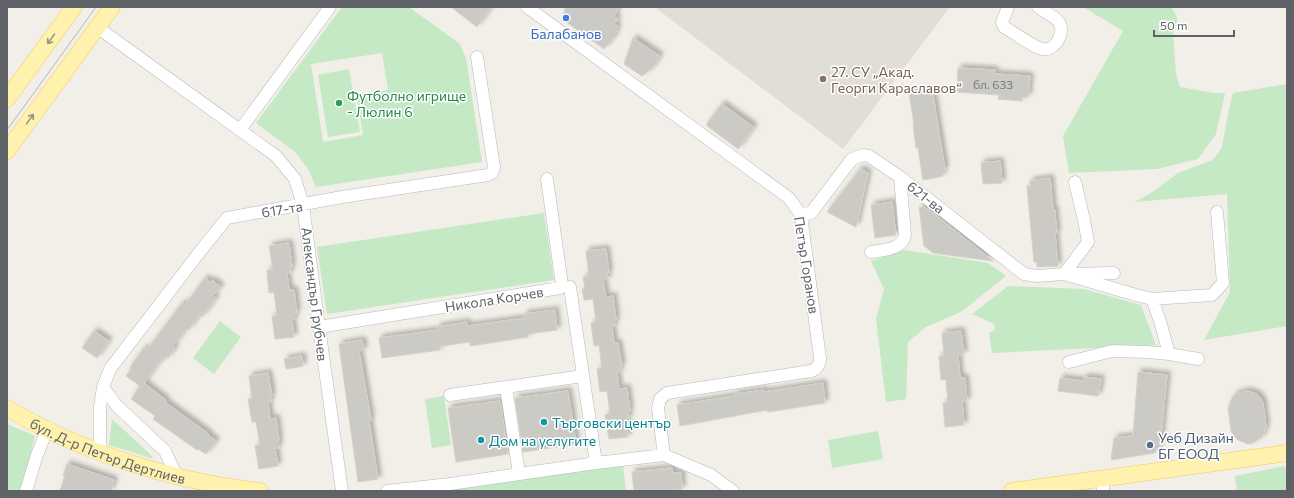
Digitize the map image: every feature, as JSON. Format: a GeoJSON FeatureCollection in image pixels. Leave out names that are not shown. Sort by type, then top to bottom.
{"type":"FeatureCollection","features":[{"type":"Feature","properties":{"kind":"main road"},"geometry":{"type":"LineString","coordinates":[[7,99],[74,7]]}},
{"type":"Feature","properties":{"kind":"main road"},"geometry":{"type":"LineString","coordinates":[[7,151],[112,7]]}},
{"type":"Feature","properties":{"kind":"main road","name":"бул. Д-р Петър Дертлиев"},"geometry":{"type":"LineString","coordinates":[[7,408],[46,430],[100,453],[176,475],[210,487],[260,491]]}},
{"type":"Feature","properties":{"kind":"main road"},"geometry":{"type":"LineString","coordinates":[[1012,491],[1103,485],[1287,453]]}},
{"type":"Feature","properties":{"kind":"street"},"geometry":{"type":"LineString","coordinates":[[240,130],[330,7]]}},
{"type":"Feature","properties":{"kind":"street","name":"Петър Горанов"},"geometry":{"type":"LineString","coordinates":[[527,7],[789,198],[801,215],[820,358],[819,365],[811,371],[667,393],[663,396],[659,404],[664,455]]}},
{"type":"Feature","properties":{"kind":"street"},"geometry":{"type":"LineString","coordinates":[[1008,7],[1002,22],[1004,27],[1040,49],[1048,50],[1052,48],[1062,34],[1062,26],[1058,21],[1038,7]]}},
{"type":"Feature","properties":{"kind":"street","name":"Александър Грубчев"},"geometry":{"type":"LineString","coordinates":[[97,27],[276,156],[295,179],[303,205],[342,491]]}},
{"type":"Feature","properties":{"kind":"street","name":"617-та"},"geometry":{"type":"LineString","coordinates":[[100,453],[100,407],[103,387],[110,369],[227,218],[342,197],[488,175],[492,173],[494,167],[477,57]]}},
{"type":"Feature","properties":{"kind":"street","name":"621-ва"},"geometry":{"type":"LineString","coordinates":[[801,215],[811,213],[852,160],[863,155],[874,159],[900,177],[1024,274],[1037,276],[1114,273]]}},
{"type":"Feature","properties":{"kind":"street"},"geometry":{"type":"LineString","coordinates":[[871,252],[891,248],[900,244],[904,240],[905,235],[900,177]]}},
{"type":"Feature","properties":{"kind":"street","name":"Никола Корчев"},"geometry":{"type":"LineString","coordinates":[[319,327],[560,288],[562,285],[547,179]]}},
{"type":"Feature","properties":{"kind":"street"},"geometry":{"type":"LineString","coordinates":[[1075,182],[1088,242],[1064,274],[1136,296],[1152,299],[1212,295],[1223,283],[1217,212]]}},
{"type":"Feature","properties":{"kind":"street"},"geometry":{"type":"LineString","coordinates":[[570,287],[596,463]]}},
{"type":"Feature","properties":{"kind":"street"},"geometry":{"type":"LineString","coordinates":[[1152,299],[1160,320],[1169,354]]}},
{"type":"Feature","properties":{"kind":"street"},"geometry":{"type":"LineString","coordinates":[[1069,362],[1112,351],[1169,354],[1198,359]]}},
{"type":"Feature","properties":{"kind":"street"},"geometry":{"type":"LineString","coordinates":[[450,395],[583,376]]}},
{"type":"Feature","properties":{"kind":"street"},"geometry":{"type":"LineString","coordinates":[[103,387],[117,406],[165,451],[176,475]]}},
{"type":"Feature","properties":{"kind":"street"},"geometry":{"type":"LineString","coordinates":[[506,387],[519,474]]}},
{"type":"Feature","properties":{"kind":"street"},"geometry":{"type":"LineString","coordinates":[[26,491],[46,430]]}},
{"type":"Feature","properties":{"kind":"street"},"geometry":{"type":"LineString","coordinates":[[387,491],[664,455],[711,475],[732,491]]}},
{"type":"Feature","properties":{"kind":"shaded area","name":"27. СУ „Акад. Георги Караславов“"},"geometry":{"type":"Polygon","coordinates":[[[658,7],[950,7],[843,149],[657,9],[658,7]]]}},
{"type":"Feature","properties":{"kind":"green space"},"geometry":{"type":"Polygon","coordinates":[[[342,7],[409,7],[460,44],[466,58],[482,162],[316,187],[308,169],[295,152],[256,123],[342,7]],[[382,53],[311,64],[323,142],[363,135],[357,95],[388,90],[382,53]]]}},
{"type":"Feature","properties":{"kind":"green space"},"geometry":{"type":"Polygon","coordinates":[[[1083,7],[1171,7],[1176,15],[1178,24],[1173,32],[1176,74],[1180,87],[1214,93],[1225,93],[1216,134],[1198,159],[1157,169],[1069,173],[1063,136],[1123,31],[1083,7]]]}},
{"type":"Feature","properties":{"kind":"green space","name":"Футболно игрище - Люлин 6"},"geometry":{"type":"Polygon","coordinates":[[[349,69],[360,132],[328,137],[318,75],[349,69]]]}},
{"type":"Feature","properties":{"kind":"green space"},"geometry":{"type":"Polygon","coordinates":[[[1287,84],[1287,326],[1204,340],[1230,292],[1227,194],[1135,202],[1151,193],[1178,173],[1213,160],[1222,147],[1233,93],[1287,84]]]}},
{"type":"Feature","properties":{"kind":"green space"},"geometry":{"type":"Polygon","coordinates":[[[544,213],[554,280],[327,314],[317,247],[544,213]]]}},
{"type":"Feature","properties":{"kind":"green space"},"geometry":{"type":"Polygon","coordinates":[[[904,250],[988,263],[1006,276],[961,312],[926,327],[908,342],[906,399],[886,402],[876,319],[884,289],[871,261],[904,250]]]}},
{"type":"Feature","properties":{"kind":"green space"},"geometry":{"type":"Polygon","coordinates":[[[1008,286],[1083,289],[1141,305],[1156,345],[992,353],[989,332],[995,331],[994,324],[972,314],[1008,286]]]}},
{"type":"Feature","properties":{"kind":"green space"},"geometry":{"type":"Polygon","coordinates":[[[220,321],[241,337],[214,374],[193,358],[220,321]]]}},
{"type":"Feature","properties":{"kind":"green space"},"geometry":{"type":"Polygon","coordinates":[[[444,396],[451,445],[432,448],[425,399],[444,396]]]}},
{"type":"Feature","properties":{"kind":"green space"},"geometry":{"type":"Polygon","coordinates":[[[112,419],[149,453],[154,459],[109,445],[112,419]]]}},
{"type":"Feature","properties":{"kind":"green space"},"geometry":{"type":"Polygon","coordinates":[[[7,424],[35,436],[21,491],[7,491],[7,424]]]}},
{"type":"Feature","properties":{"kind":"green space"},"geometry":{"type":"Polygon","coordinates":[[[878,431],[883,459],[832,468],[828,440],[878,431]]]}},
{"type":"Feature","properties":{"kind":"green space"},"geometry":{"type":"Polygon","coordinates":[[[623,465],[626,491],[434,491],[623,465]]]}},
{"type":"Feature","properties":{"kind":"green space"},"geometry":{"type":"Polygon","coordinates":[[[1284,466],[1287,470],[1287,491],[1237,491],[1235,476],[1284,466]]]}},
{"type":"Feature","properties":{"kind":"building"},"geometry":{"type":"Polygon","coordinates":[[[451,7],[491,7],[477,27],[451,7]]]}},
{"type":"Feature","properties":{"kind":"building"},"geometry":{"type":"Polygon","coordinates":[[[566,7],[619,7],[614,17],[618,19],[614,24],[618,26],[614,35],[615,36],[604,49],[562,19],[566,7]]]}},
{"type":"Feature","properties":{"kind":"building"},"geometry":{"type":"Polygon","coordinates":[[[633,38],[660,56],[652,68],[642,76],[624,64],[633,38]]]}},
{"type":"Feature","properties":{"kind":"building"},"geometry":{"type":"Polygon","coordinates":[[[958,68],[995,70],[994,74],[1030,76],[1028,97],[1022,97],[1022,101],[998,99],[999,95],[957,92],[958,68]]]}},
{"type":"Feature","properties":{"kind":"building"},"geometry":{"type":"Polygon","coordinates":[[[930,91],[930,95],[933,95],[945,170],[942,171],[943,176],[923,180],[918,148],[916,148],[909,93],[930,91]]]}},
{"type":"Feature","properties":{"kind":"building"},"geometry":{"type":"Polygon","coordinates":[[[722,104],[754,127],[738,149],[706,125],[722,104]]]}},
{"type":"Feature","properties":{"kind":"building"},"geometry":{"type":"Polygon","coordinates":[[[1000,161],[1002,183],[983,184],[981,163],[1000,161]]]}},
{"type":"Feature","properties":{"kind":"building"},"geometry":{"type":"Polygon","coordinates":[[[860,169],[868,173],[856,227],[827,212],[860,169]]]}},
{"type":"Feature","properties":{"kind":"building"},"geometry":{"type":"Polygon","coordinates":[[[1050,178],[1053,210],[1055,210],[1057,233],[1055,233],[1058,266],[1037,267],[1037,262],[1034,262],[1027,186],[1030,186],[1030,181],[1050,178]]]}},
{"type":"Feature","properties":{"kind":"building"},"geometry":{"type":"Polygon","coordinates":[[[892,202],[896,235],[875,238],[871,205],[892,202]]]}},
{"type":"Feature","properties":{"kind":"building"},"geometry":{"type":"Polygon","coordinates":[[[919,207],[928,209],[993,261],[933,253],[924,246],[919,207]]]}},
{"type":"Feature","properties":{"kind":"building"},"geometry":{"type":"Polygon","coordinates":[[[289,243],[292,267],[290,267],[291,273],[287,273],[289,290],[294,290],[297,313],[294,314],[295,319],[292,320],[294,337],[275,339],[272,316],[277,316],[274,292],[269,293],[267,270],[273,269],[269,246],[289,243]]]}},
{"type":"Feature","properties":{"kind":"building"},"geometry":{"type":"Polygon","coordinates":[[[606,249],[609,273],[607,273],[608,279],[603,280],[606,297],[613,296],[616,320],[614,320],[615,326],[612,326],[614,343],[618,343],[622,366],[620,366],[620,372],[617,372],[619,389],[627,388],[630,411],[628,412],[629,418],[626,418],[628,437],[609,439],[605,415],[610,414],[607,391],[600,392],[597,369],[602,368],[599,345],[594,346],[591,323],[596,322],[593,299],[584,300],[582,289],[585,289],[583,277],[589,276],[586,251],[606,249]]]}},
{"type":"Feature","properties":{"kind":"building"},"geometry":{"type":"Polygon","coordinates":[[[205,278],[210,282],[212,280],[221,287],[213,296],[216,298],[202,317],[199,315],[189,330],[187,328],[173,346],[175,348],[168,358],[166,356],[163,361],[161,360],[144,383],[166,400],[165,402],[209,434],[208,435],[216,441],[206,454],[198,449],[197,450],[153,419],[155,416],[131,399],[140,386],[126,376],[132,368],[130,367],[144,348],[147,350],[182,303],[185,305],[205,278]]]}},
{"type":"Feature","properties":{"kind":"building"},"geometry":{"type":"Polygon","coordinates":[[[555,310],[557,330],[527,334],[528,337],[470,346],[470,342],[440,346],[440,350],[382,358],[379,338],[438,330],[437,327],[467,322],[467,326],[525,318],[524,314],[555,310]]]}},
{"type":"Feature","properties":{"kind":"building"},"geometry":{"type":"Polygon","coordinates":[[[94,331],[109,341],[97,358],[82,348],[94,331]]]}},
{"type":"Feature","properties":{"kind":"building"},"geometry":{"type":"Polygon","coordinates":[[[961,331],[964,354],[958,355],[960,378],[965,378],[967,401],[962,401],[964,425],[945,427],[943,403],[948,403],[946,379],[941,380],[939,356],[944,356],[942,333],[961,331]]]}},
{"type":"Feature","properties":{"kind":"building"},"geometry":{"type":"Polygon","coordinates":[[[362,340],[364,350],[359,351],[371,420],[369,421],[378,479],[358,482],[339,344],[362,340]]]}},
{"type":"Feature","properties":{"kind":"building"},"geometry":{"type":"Polygon","coordinates":[[[302,356],[303,366],[286,369],[284,359],[302,356]]]}},
{"type":"Feature","properties":{"kind":"building"},"geometry":{"type":"Polygon","coordinates":[[[1138,372],[1167,375],[1160,446],[1154,453],[1111,460],[1114,438],[1133,436],[1138,372]]]}},
{"type":"Feature","properties":{"kind":"building"},"geometry":{"type":"Polygon","coordinates":[[[268,373],[272,396],[270,396],[271,402],[268,402],[270,419],[276,418],[279,441],[279,448],[275,448],[278,466],[259,469],[255,446],[260,445],[256,422],[252,422],[248,399],[252,399],[249,376],[268,373]]]}},
{"type":"Feature","properties":{"kind":"building"},"geometry":{"type":"Polygon","coordinates":[[[1084,377],[1101,379],[1098,396],[1058,391],[1060,378],[1083,381],[1084,377]]]}},
{"type":"Feature","properties":{"kind":"building"},"geometry":{"type":"Polygon","coordinates":[[[823,383],[825,403],[768,412],[767,410],[680,426],[677,405],[735,396],[735,394],[764,390],[764,392],[823,383]]]}},
{"type":"Feature","properties":{"kind":"building","name":"Търговски център"},"geometry":{"type":"Polygon","coordinates":[[[568,391],[576,444],[523,452],[515,398],[568,391]]]}},
{"type":"Feature","properties":{"kind":"building"},"geometry":{"type":"Polygon","coordinates":[[[1247,391],[1257,394],[1261,399],[1263,403],[1266,427],[1262,437],[1253,443],[1248,444],[1238,440],[1231,431],[1228,408],[1232,398],[1236,394],[1247,391]]]}},
{"type":"Feature","properties":{"kind":"building","name":"Дом на услугите"},"geometry":{"type":"Polygon","coordinates":[[[500,401],[508,454],[456,462],[448,408],[500,401]]]}},
{"type":"Feature","properties":{"kind":"building"},"geometry":{"type":"Polygon","coordinates":[[[67,464],[114,480],[111,491],[60,491],[67,464]]]}},
{"type":"Feature","properties":{"kind":"building"},"geometry":{"type":"Polygon","coordinates":[[[672,468],[673,473],[681,473],[682,489],[634,491],[632,472],[672,468]]]}},
{"type":"Feature","properties":{"kind":"tram line"},"geometry":{"type":"LineString","coordinates":[[7,130],[96,7]]}},
{"type":"Feature","properties":{"kind":"place","name":"Балабанов"},"geometry":{"type":"Point","coordinates":[566,18]}},
{"type":"Feature","properties":{"kind":"place","name":"27. СУ „Акад. Георги Караславов“"},"geometry":{"type":"Point","coordinates":[823,79]}},
{"type":"Feature","properties":{"kind":"place","name":"Футболно игрище - Люлин 6"},"geometry":{"type":"Point","coordinates":[339,103]}},
{"type":"Feature","properties":{"kind":"place","name":"Търговски център"},"geometry":{"type":"Point","coordinates":[544,422]}},
{"type":"Feature","properties":{"kind":"place","name":"Дом на услугите"},"geometry":{"type":"Point","coordinates":[481,440]}},
{"type":"Feature","properties":{"kind":"place","name":"Уеб Дизайн БГ ЕООД"},"geometry":{"type":"Point","coordinates":[1150,445]}}]}
